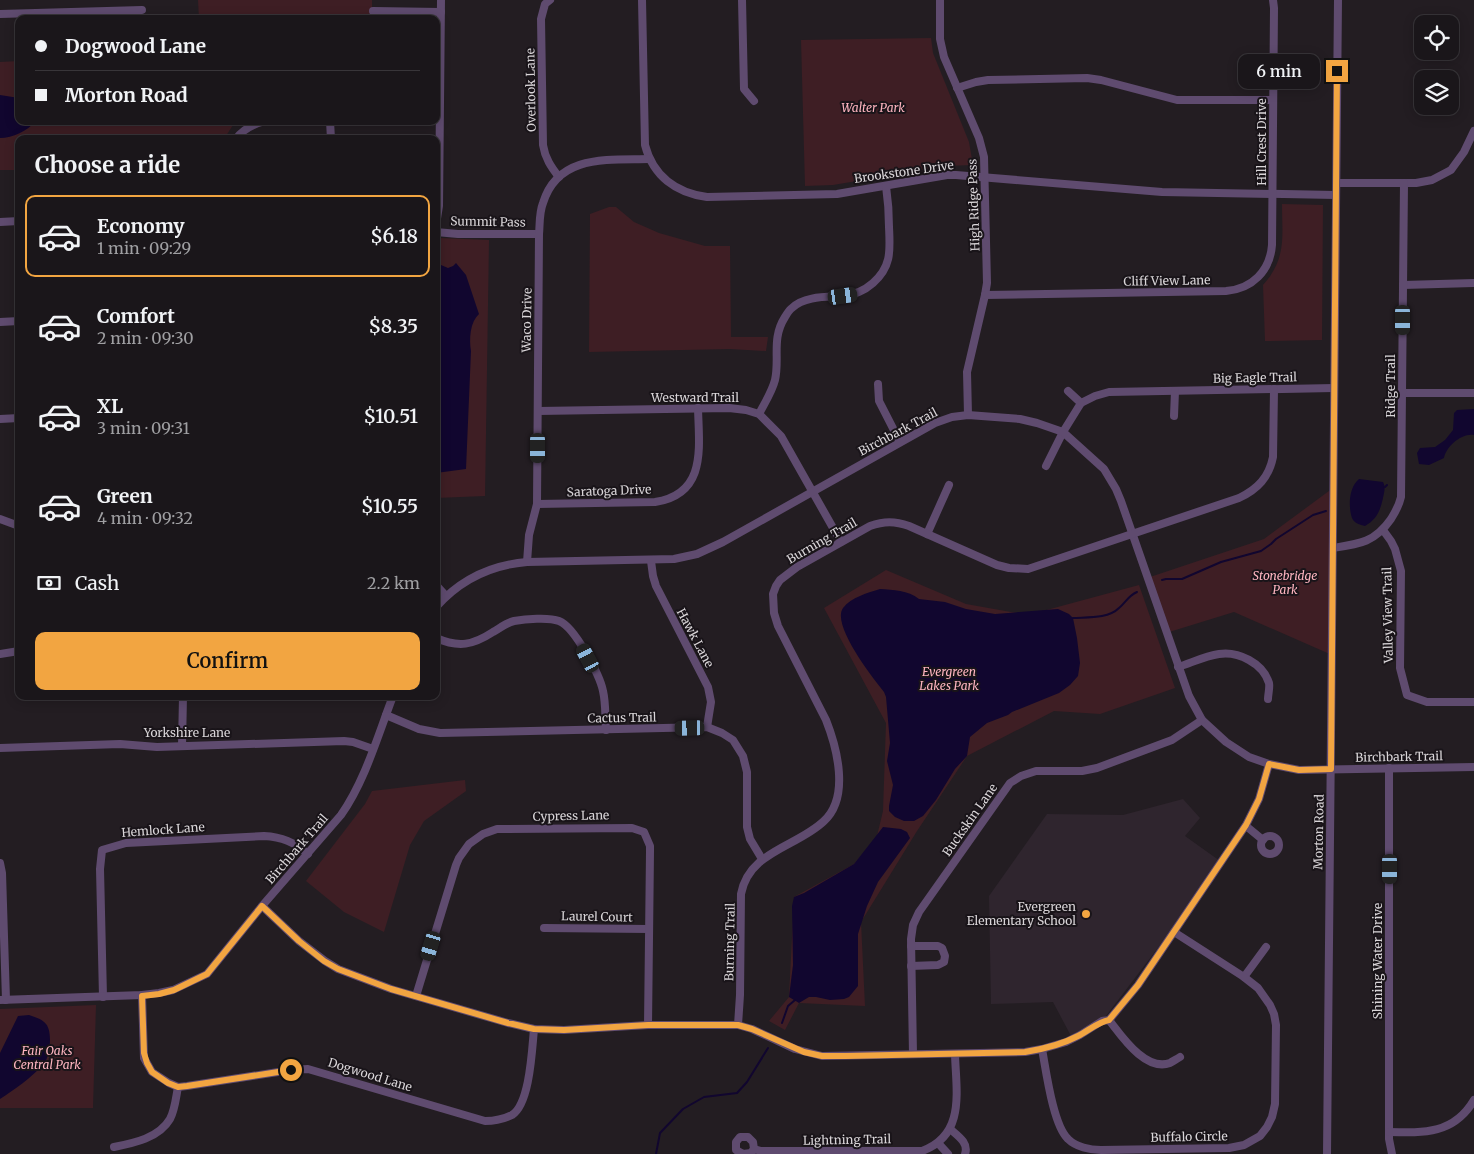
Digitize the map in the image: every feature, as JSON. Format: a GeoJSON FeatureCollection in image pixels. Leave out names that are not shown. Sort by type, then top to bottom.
{"type":"FeatureCollection","features":[{"type":"Feature","properties":{"kind":"street"},"geometry":{"type":"LineString","coordinates":[[440,46],[441,0]]}},
{"type":"Feature","properties":{"kind":"street","name":"Overlook Lane"},"geometry":{"type":"LineString","coordinates":[[550,0],[545,4],[541,19],[543,145],[545,156],[559,177]]}},
{"type":"Feature","properties":{"kind":"street","name":"Brookstone Drive"},"geometry":{"type":"LineString","coordinates":[[642,0],[644,137],[649,159],[668,183],[683,192],[701,196],[831,194],[946,175],[1162,192],[1336,196]]}},
{"type":"Feature","properties":{"kind":"street"},"geometry":{"type":"LineString","coordinates":[[742,0],[744,89],[754,101]]}},
{"type":"Feature","properties":{"kind":"street","name":"High Ridge Pass"},"geometry":{"type":"LineString","coordinates":[[940,0],[941,48],[982,146],[984,157],[987,282],[986,295],[967,372],[968,415]]}},
{"type":"Feature","properties":{"kind":"street","name":"Hill Crest Drive"},"geometry":{"type":"LineString","coordinates":[[1272,194],[1273,0]]}},
{"type":"Feature","properties":{"kind":"street","name":"Morton Road"},"geometry":{"type":"LineString","coordinates":[[1327,1154],[1338,0]]}},
{"type":"Feature","properties":{"kind":"street"},"geometry":{"type":"LineString","coordinates":[[0,14],[142,10]]}},
{"type":"Feature","properties":{"kind":"street"},"geometry":{"type":"LineString","coordinates":[[373,12],[441,12]]}},
{"type":"Feature","properties":{"kind":"street"},"geometry":{"type":"LineString","coordinates":[[957,88],[988,80],[1087,78],[1177,100],[1273,100]]}},
{"type":"Feature","properties":{"kind":"street"},"geometry":{"type":"LineString","coordinates":[[239,135],[255,125]]}},
{"type":"Feature","properties":{"kind":"street"},"geometry":{"type":"LineString","coordinates":[[1336,183],[1416,183],[1432,180],[1451,170],[1464,152],[1474,131]]}},
{"type":"Feature","properties":{"kind":"street","name":"Waco Drive"},"geometry":{"type":"LineString","coordinates":[[527,562],[529,535],[537,504],[539,234],[543,203],[550,188],[559,177],[577,165],[592,161],[649,159]]}},
{"type":"Feature","properties":{"kind":"street","name":"Ridge Trail"},"geometry":{"type":"LineString","coordinates":[[1333,548],[1371,540],[1383,530],[1398,509],[1401,497],[1404,183]]}},
{"type":"Feature","properties":{"kind":"street"},"geometry":{"type":"LineString","coordinates":[[841,542],[781,436],[759,414],[775,381],[778,332],[792,307],[815,298],[854,295],[863,292],[884,271],[890,248],[889,204],[886,186]]}},
{"type":"Feature","properties":{"kind":"street","name":"Cliff View Lane"},"geometry":{"type":"LineString","coordinates":[[986,295],[1226,291],[1242,288],[1259,277],[1266,267],[1270,256],[1272,245],[1272,194]]}},
{"type":"Feature","properties":{"kind":"street"},"geometry":{"type":"LineString","coordinates":[[0,222],[15,221]]}},
{"type":"Feature","properties":{"kind":"street","name":"Summit Pass"},"geometry":{"type":"LineString","coordinates":[[440,232],[539,234]]}},
{"type":"Feature","properties":{"kind":"street"},"geometry":{"type":"LineString","coordinates":[[1403,285],[1474,283]]}},
{"type":"Feature","properties":{"kind":"street"},"geometry":{"type":"LineString","coordinates":[[0,322],[15,321]]}},
{"type":"Feature","properties":{"kind":"street"},"geometry":{"type":"LineString","coordinates":[[878,384],[879,401],[900,442]]}},
{"type":"Feature","properties":{"kind":"street","name":"Big Eagle Trail"},"geometry":{"type":"LineString","coordinates":[[1081,402],[1109,392],[1334,388]]}},
{"type":"Feature","properties":{"kind":"street","name":"Burning Trail"},"geometry":{"type":"LineString","coordinates":[[738,1025],[741,894],[744,882],[762,859],[815,828],[825,820],[834,808],[838,796],[839,768],[831,733],[778,626],[774,613],[773,594],[780,580],[801,564],[870,526],[889,521],[898,522],[997,565],[1018,569],[1038,566],[1239,498],[1258,487],[1269,470],[1273,456],[1274,389]]}},
{"type":"Feature","properties":{"kind":"street"},"geometry":{"type":"LineString","coordinates":[[1046,466],[1081,402],[1068,391]]}},
{"type":"Feature","properties":{"kind":"street"},"geometry":{"type":"LineString","coordinates":[[1174,416],[1175,391]]}},
{"type":"Feature","properties":{"kind":"street"},"geometry":{"type":"LineString","coordinates":[[1402,393],[1474,392]]}},
{"type":"Feature","properties":{"kind":"street","name":"Saratoga Drive"},"geometry":{"type":"LineString","coordinates":[[537,504],[655,502],[675,495],[689,484],[697,468],[699,454],[698,408]]}},
{"type":"Feature","properties":{"kind":"street","name":"Westward Trail"},"geometry":{"type":"LineString","coordinates":[[538,411],[736,408],[759,414]]}},
{"type":"Feature","properties":{"kind":"street","name":"Birchbark Trail"},"geometry":{"type":"LineString","coordinates":[[440,603],[468,580],[487,570],[504,565],[527,562],[674,560],[705,551],[942,420],[968,415],[1028,421],[1063,432],[1104,469],[1121,500],[1189,696],[1202,720],[1236,750],[1269,764],[1299,770],[1474,767]]}},
{"type":"Feature","properties":{"kind":"street"},"geometry":{"type":"LineString","coordinates":[[0,419],[15,418]]}},
{"type":"Feature","properties":{"kind":"street"},"geometry":{"type":"LineString","coordinates":[[927,534],[949,485]]}},
{"type":"Feature","properties":{"kind":"street"},"geometry":{"type":"LineString","coordinates":[[0,518],[15,524]]}},
{"type":"Feature","properties":{"kind":"street","name":"Valley View Trail"},"geometry":{"type":"LineString","coordinates":[[1383,530],[1395,549],[1400,571],[1400,668],[1406,695],[1427,702],[1474,702]]}},
{"type":"Feature","properties":{"kind":"street","name":"Hawk Lane"},"geometry":{"type":"LineString","coordinates":[[651,560],[656,586],[708,688],[711,702],[707,727]]}},
{"type":"Feature","properties":{"kind":"street"},"geometry":{"type":"LineString","coordinates":[[440,589],[446,596]]}},
{"type":"Feature","properties":{"kind":"street"},"geometry":{"type":"LineString","coordinates":[[440,639],[455,644],[468,644],[482,639],[504,625],[513,622],[549,619],[560,621],[568,627],[580,643],[601,684],[605,699],[606,730]]}},
{"type":"Feature","properties":{"kind":"street"},"geometry":{"type":"LineString","coordinates":[[0,654],[15,652]]}},
{"type":"Feature","properties":{"kind":"street"},"geometry":{"type":"LineString","coordinates":[[1178,667],[1219,654],[1240,656],[1257,666],[1264,674],[1269,685],[1268,699]]}},
{"type":"Feature","properties":{"kind":"street"},"geometry":{"type":"LineString","coordinates":[[182,746],[183,700]]}},
{"type":"Feature","properties":{"kind":"street","name":"Birchbark Trail"},"geometry":{"type":"LineString","coordinates":[[3,1000],[159,994],[174,990],[207,974],[351,801],[392,700]]}},
{"type":"Feature","properties":{"kind":"street","name":"Cactus Trail"},"geometry":{"type":"LineString","coordinates":[[386,716],[418,729],[433,732],[707,727],[733,740],[743,756],[747,772],[746,827],[750,839],[762,859]]}},
{"type":"Feature","properties":{"kind":"street","name":"Buckskin Lane"},"geometry":{"type":"LineString","coordinates":[[912,1054],[911,931],[915,919],[1010,783],[1021,776],[1036,771],[1098,768],[1172,740],[1202,720]]}},
{"type":"Feature","properties":{"kind":"street","name":"Yorkshire Lane"},"geometry":{"type":"LineString","coordinates":[[0,748],[120,744],[157,747],[344,741],[373,749]]}},
{"type":"Feature","properties":{"kind":"street"},"geometry":{"type":"LineString","coordinates":[[262,906],[299,941],[324,961],[338,969],[391,989],[534,1029],[564,1030],[648,1025],[738,1025],[752,1029],[795,1050],[814,1055],[829,1056],[955,1054],[1042,1049],[1066,1042],[1102,1021],[1109,1020],[1138,985],[1246,826],[1259,799],[1269,764]]}},
{"type":"Feature","properties":{"kind":"street","name":"Shining Water Drive"},"geometry":{"type":"LineString","coordinates":[[1389,768],[1389,1139],[1392,1154]]}},
{"type":"Feature","properties":{"kind":"street"},"geometry":{"type":"LineString","coordinates":[[1246,826],[1262,840]]}},
{"type":"Feature","properties":{"kind":"street","name":"Cypress Lane"},"geometry":{"type":"LineString","coordinates":[[416,996],[459,858],[476,838],[497,829],[624,827],[644,832],[650,846],[648,1025]]}},
{"type":"Feature","properties":{"kind":"street","name":"Hemlock Lane"},"geometry":{"type":"LineString","coordinates":[[104,997],[100,869],[102,850],[126,843],[276,836],[289,840],[308,854]]}},
{"type":"Feature","properties":{"kind":"street"},"geometry":{"type":"LineString","coordinates":[[0,863],[2,873],[3,1000]]}},
{"type":"Feature","properties":{"kind":"street","name":"Laurel Court"},"geometry":{"type":"LineString","coordinates":[[544,928],[650,929]]}},
{"type":"Feature","properties":{"kind":"street","name":"Buffalo Circle"},"geometry":{"type":"LineString","coordinates":[[1042,1049],[1058,1121],[1068,1139],[1082,1146],[1093,1150],[1229,1148],[1244,1145],[1260,1136],[1267,1127],[1275,1104],[1276,1025],[1270,1005],[1258,988],[1244,977],[1174,932]]}},
{"type":"Feature","properties":{"kind":"street"},"geometry":{"type":"LineString","coordinates":[[911,946],[938,946],[942,948],[945,956],[944,962],[938,966],[911,966]]}},
{"type":"Feature","properties":{"kind":"street"},"geometry":{"type":"LineString","coordinates":[[1244,977],[1266,947]]}},
{"type":"Feature","properties":{"kind":"street"},"geometry":{"type":"LineString","coordinates":[[114,1147],[151,1136],[161,1129],[170,1119],[178,1087],[152,1072],[144,1058],[142,996]]}},
{"type":"Feature","properties":{"kind":"street"},"geometry":{"type":"LineString","coordinates":[[1109,1020],[1133,1050],[1146,1059],[1158,1064],[1168,1064],[1180,1057]]}},
{"type":"Feature","properties":{"kind":"street"},"geometry":{"type":"LineString","coordinates":[[520,1122],[513,1115],[523,1099],[527,1088],[534,1029]]}},
{"type":"Feature","properties":{"kind":"street"},"geometry":{"type":"LineString","coordinates":[[948,1154],[938,1143],[950,1129],[957,1110],[955,1054]]}},
{"type":"Feature","properties":{"kind":"street","name":"Dogwood Lane"},"geometry":{"type":"LineString","coordinates":[[178,1087],[308,1069],[474,1118],[491,1121],[513,1115]]}},
{"type":"Feature","properties":{"kind":"street"},"geometry":{"type":"LineString","coordinates":[[1389,1132],[1422,1132],[1439,1129],[1464,1114],[1474,1100]]}},
{"type":"Feature","properties":{"kind":"street"},"geometry":{"type":"LineString","coordinates":[[950,1129],[965,1143],[967,1150],[965,1154]]}},
{"type":"Feature","properties":{"kind":"street","name":"Lightning Trail"},"geometry":{"type":"LineString","coordinates":[[754,1149],[761,1152],[811,1153],[922,1150],[938,1143]]}},
{"type":"Feature","properties":{"kind":"shaded area"},"geometry":{"type":"Polygon","coordinates":[[[0,95],[15,97],[15,125],[31,125],[20,133],[0,138],[0,95]]]}},
{"type":"Feature","properties":{"kind":"shaded area"},"geometry":{"type":"Polygon","coordinates":[[[456,263],[466,275],[479,314],[474,321],[470,336],[466,469],[440,472],[440,266],[448,268],[456,263]]]}},
{"type":"Feature","properties":{"kind":"shaded area"},"geometry":{"type":"Polygon","coordinates":[[[1474,409],[1474,435],[1459,438],[1448,449],[1444,458],[1429,465],[1419,464],[1417,453],[1420,448],[1435,447],[1445,440],[1453,430],[1454,413],[1457,410],[1474,409]]]}},
{"type":"Feature","properties":{"kind":"shaded area"},"geometry":{"type":"Polygon","coordinates":[[[1359,479],[1383,482],[1384,486],[1379,511],[1365,526],[1357,524],[1353,520],[1350,508],[1351,492],[1359,479]]]}},
{"type":"Feature","properties":{"kind":"shaded area"},"geometry":{"type":"Polygon","coordinates":[[[880,589],[900,591],[919,599],[945,602],[966,609],[995,614],[1058,609],[1073,618],[1077,638],[1080,663],[1078,676],[1070,685],[1059,693],[987,723],[970,737],[967,756],[955,769],[936,800],[923,816],[914,821],[904,821],[895,817],[889,811],[893,785],[887,761],[890,743],[886,697],[855,651],[843,626],[841,616],[843,608],[850,601],[880,589]]]}},
{"type":"Feature","properties":{"kind":"shaded area","name":"Evergreen Elementary School"},"geometry":{"type":"Polygon","coordinates":[[[1183,799],[1200,818],[1185,836],[1220,861],[1170,932],[1106,1016],[1071,1036],[1053,1002],[991,1004],[989,896],[1047,814],[1123,815],[1183,799]]]}},
{"type":"Feature","properties":{"kind":"shaded area"},"geometry":{"type":"Polygon","coordinates":[[[883,827],[901,829],[907,832],[910,838],[878,882],[867,906],[858,934],[858,986],[849,997],[844,999],[830,1000],[809,997],[799,1003],[789,997],[793,965],[792,906],[794,897],[854,864],[883,827]]]}},
{"type":"Feature","properties":{"kind":"shaded area"},"geometry":{"type":"Polygon","coordinates":[[[29,1015],[38,1018],[48,1028],[50,1045],[47,1057],[43,1065],[34,1074],[0,1099],[0,1053],[18,1016],[29,1015]]]}},
{"type":"Feature","properties":{"kind":"green space"},"geometry":{"type":"Polygon","coordinates":[[[198,0],[372,0],[372,15],[199,15],[198,0]]]}},
{"type":"Feature","properties":{"kind":"green space","name":"Walter Park"},"geometry":{"type":"Polygon","coordinates":[[[931,38],[933,53],[969,142],[973,165],[945,166],[833,185],[805,186],[801,40],[931,38]]]}},
{"type":"Feature","properties":{"kind":"green space"},"geometry":{"type":"Polygon","coordinates":[[[15,61],[15,125],[233,125],[227,135],[15,135],[15,170],[0,170],[0,62],[15,61]]]}},
{"type":"Feature","properties":{"kind":"green space"},"geometry":{"type":"Polygon","coordinates":[[[1282,204],[1323,205],[1322,340],[1265,341],[1263,285],[1271,275],[1280,256],[1282,247],[1282,204]]]}},
{"type":"Feature","properties":{"kind":"green space"},"geometry":{"type":"Polygon","coordinates":[[[609,207],[616,207],[634,222],[659,233],[705,246],[730,246],[731,337],[768,337],[766,351],[730,349],[589,352],[590,214],[609,207]]]}},
{"type":"Feature","properties":{"kind":"green space"},"geometry":{"type":"Polygon","coordinates":[[[440,238],[489,240],[485,496],[440,498],[440,238]]]}},
{"type":"Feature","properties":{"kind":"green space","name":"Stonebridge Park"},"geometry":{"type":"Polygon","coordinates":[[[1333,488],[1332,655],[1234,612],[1166,633],[1147,578],[1264,539],[1333,488]]]}},
{"type":"Feature","properties":{"kind":"green space","name":"Evergreen Lakes Park"},"geometry":{"type":"Polygon","coordinates":[[[886,570],[966,604],[1028,615],[1139,585],[1175,688],[1100,714],[1054,711],[967,756],[917,831],[861,922],[865,1006],[799,1003],[785,1030],[769,1021],[789,997],[794,897],[854,864],[877,836],[883,811],[886,723],[824,608],[886,570]]]}},
{"type":"Feature","properties":{"kind":"green space"},"geometry":{"type":"Polygon","coordinates":[[[465,780],[466,791],[424,821],[410,845],[384,932],[344,912],[306,881],[365,804],[372,791],[465,780]]]}},
{"type":"Feature","properties":{"kind":"green space","name":"Fair Oaks Central Park"},"geometry":{"type":"Polygon","coordinates":[[[96,1005],[93,1108],[0,1108],[0,1009],[96,1005]]]}},
{"type":"Feature","properties":{"kind":"waterway"},"geometry":{"type":"LineString","coordinates":[[1162,580],[1182,579],[1221,562],[1261,551],[1313,515],[1326,511]]}},
{"type":"Feature","properties":{"kind":"waterway"},"geometry":{"type":"LineString","coordinates":[[1073,618],[1097,617],[1114,612],[1137,592]]}},
{"type":"Feature","properties":{"kind":"waterway"},"geometry":{"type":"LineString","coordinates":[[782,1023],[788,1006],[795,1000]]}},
{"type":"Feature","properties":{"kind":"waterway"},"geometry":{"type":"LineString","coordinates":[[656,1154],[660,1133],[683,1109],[704,1097],[737,1093],[747,1082],[768,1048]]}},
{"type":"Feature","properties":{"kind":"place","name":"Evergreen Elementary School"},"geometry":{"type":"Point","coordinates":[1086,914]}},
{"type":"Feature","properties":{"kind":"route"},"geometry":{"type":"LineString","coordinates":[[291,1070],[178,1087],[168,1083],[152,1072],[144,1058],[142,996],[174,990],[207,974],[262,906],[311,951],[338,969],[391,989],[471,1013],[534,1029],[564,1030],[648,1025],[738,1025],[752,1029],[795,1050],[822,1056],[846,1056],[1025,1052],[1066,1042],[1102,1021],[1109,1020],[1138,985],[1246,825],[1259,799],[1269,764],[1299,770],[1331,769],[1337,71]]}}]}
